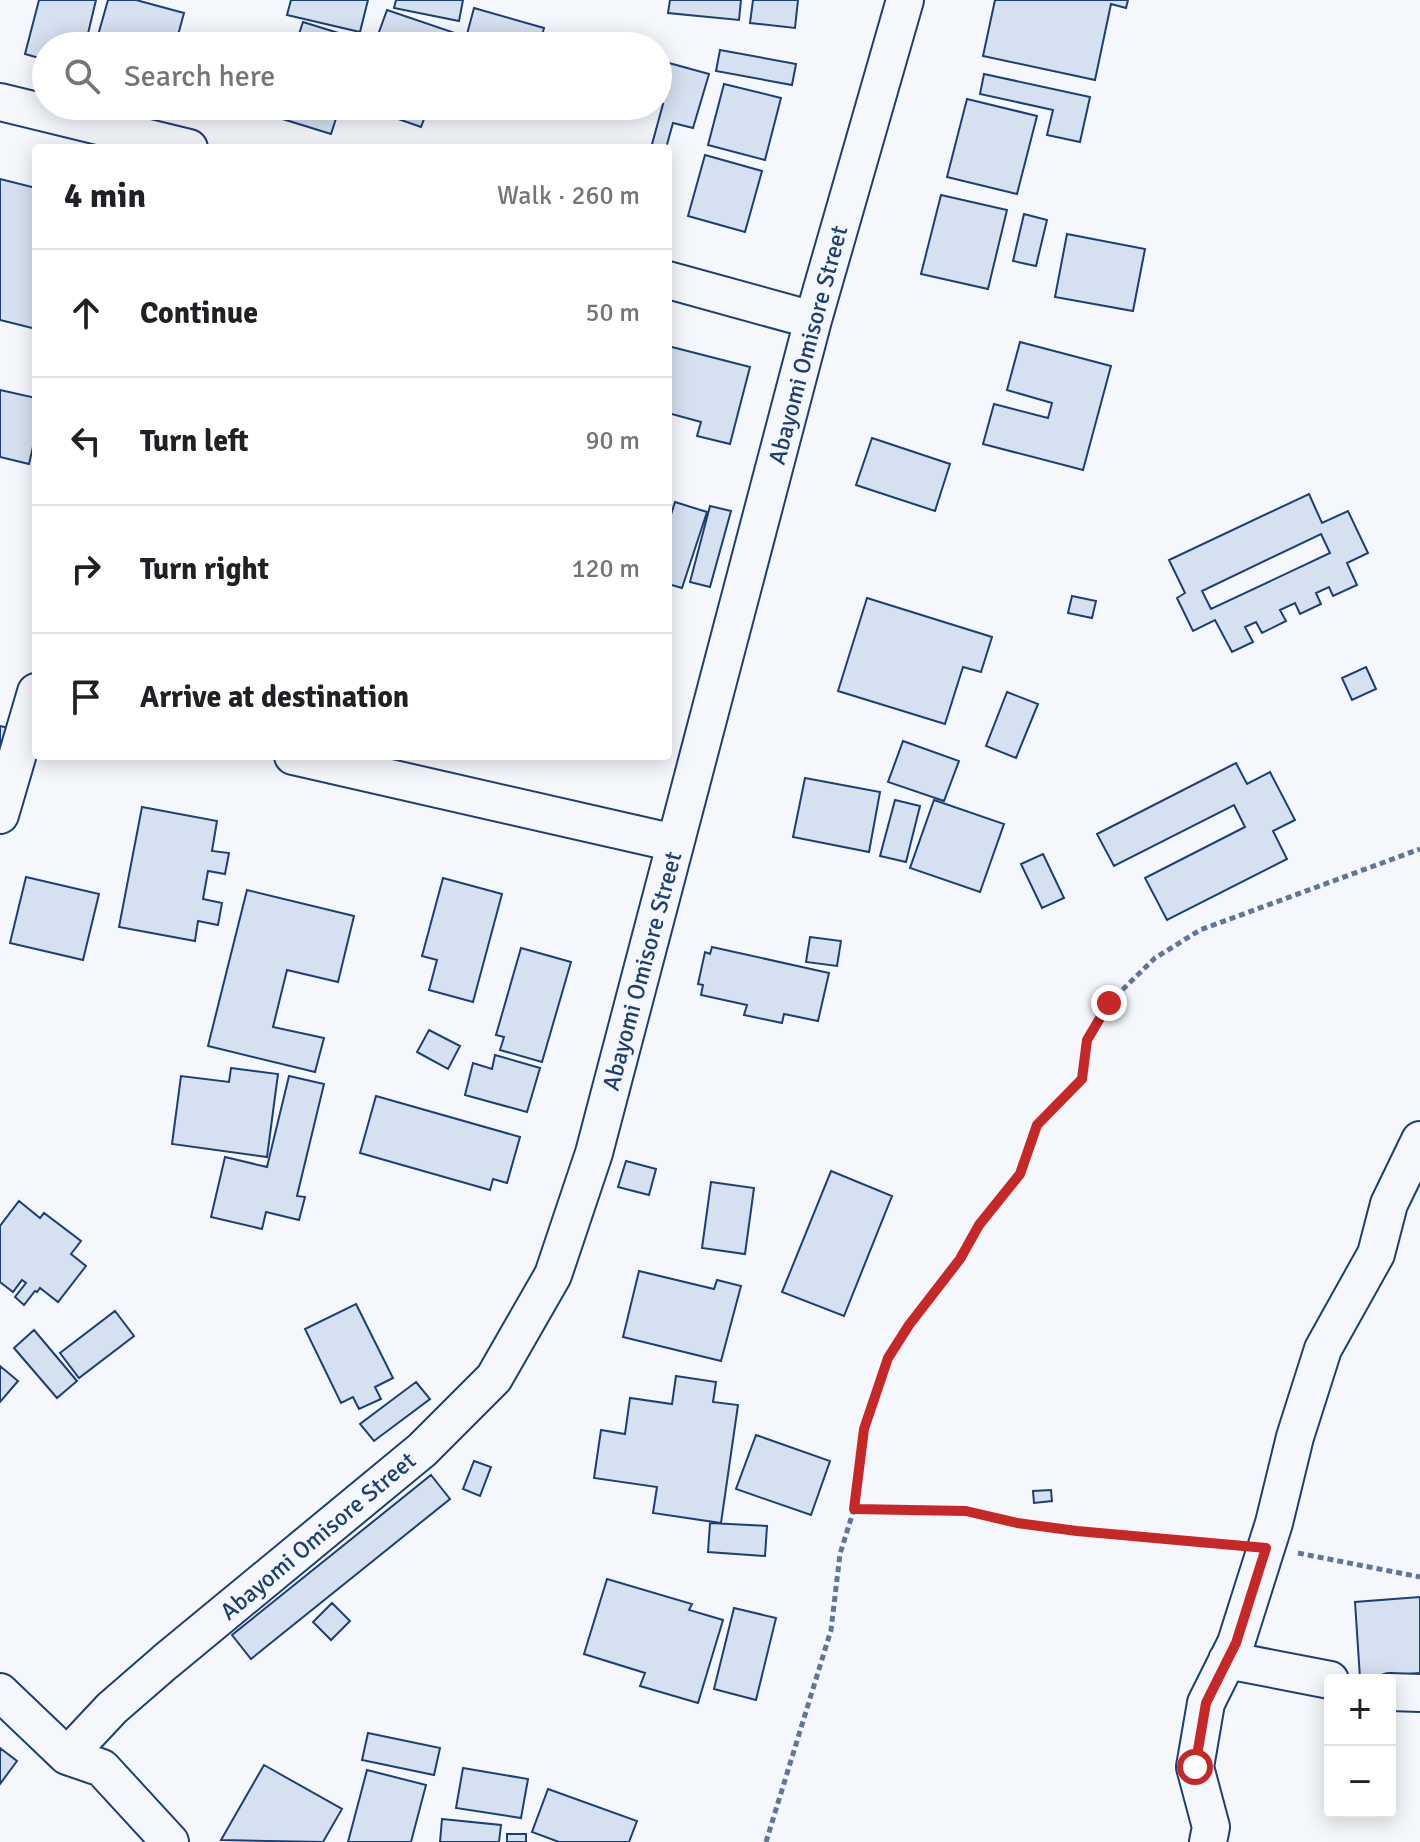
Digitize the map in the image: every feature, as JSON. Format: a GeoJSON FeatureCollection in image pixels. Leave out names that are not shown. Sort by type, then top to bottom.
{"type":"FeatureCollection","features":[{"type":"Feature","properties":{"kind":"street","name":"Abayomi Omisore Street"},"geometry":{"type":"LineString","coordinates":[[67,1756],[112,1708],[165,1662],[422,1450],[494,1378],[553,1275],[594,1153],[813,320],[905,0]]}},
{"type":"Feature","properties":{"kind":"street"},"geometry":{"type":"LineString","coordinates":[[0,102],[32,110]]}},
{"type":"Feature","properties":{"kind":"street"},"geometry":{"type":"LineString","coordinates":[[71,120],[165,144]]}},
{"type":"Feature","properties":{"kind":"street"},"geometry":{"type":"LineString","coordinates":[[672,281],[813,320]]}},
{"type":"Feature","properties":{"kind":"street"},"geometry":{"type":"LineString","coordinates":[[0,815],[32,709]]}},
{"type":"Feature","properties":{"kind":"street"},"geometry":{"type":"LineString","coordinates":[[311,760],[675,843]]}},
{"type":"Feature","properties":{"kind":"street"},"geometry":{"type":"LineString","coordinates":[[1208,1842],[1211,1827],[1195,1767],[1206,1703],[1236,1643],[1323,1349],[1376,1254],[1389,1204],[1420,1140]]}},
{"type":"Feature","properties":{"kind":"street"},"geometry":{"type":"LineString","coordinates":[[1227,1660],[1324,1679]]}},
{"type":"Feature","properties":{"kind":"street"},"geometry":{"type":"LineString","coordinates":[[0,1692],[67,1756],[102,1768],[170,1842]]}},
{"type":"Feature","properties":{"kind":"street"},"geometry":{"type":"LineString","coordinates":[[1396,1692],[1420,1693]]}},
{"type":"Feature","properties":{"kind":"path"},"geometry":{"type":"LineString","coordinates":[[766,1842],[831,1630],[840,1554],[854,1509],[864,1429],[888,1358],[909,1325],[960,1259],[979,1225],[1020,1174],[1037,1125],[1082,1079],[1087,1040],[1109,1003],[1155,958],[1200,930],[1420,849]]}},
{"type":"Feature","properties":{"kind":"path"},"geometry":{"type":"LineString","coordinates":[[854,1509],[966,1511],[1017,1523],[1077,1531],[1266,1548],[1420,1577]]}},
{"type":"Feature","properties":{"kind":"building"},"geometry":{"type":"Polygon","coordinates":[[[39,0],[96,0],[88,32],[32,32],[32,56],[25,54],[39,0]]]}},
{"type":"Feature","properties":{"kind":"building"},"geometry":{"type":"Polygon","coordinates":[[[108,0],[136,0],[184,13],[179,32],[99,32],[108,0]]]}},
{"type":"Feature","properties":{"kind":"building"},"geometry":{"type":"Polygon","coordinates":[[[291,0],[368,0],[360,32],[287,15],[291,0]]]}},
{"type":"Feature","properties":{"kind":"building"},"geometry":{"type":"Polygon","coordinates":[[[396,0],[463,0],[459,21],[394,8],[396,0]]]}},
{"type":"Feature","properties":{"kind":"building"},"geometry":{"type":"Polygon","coordinates":[[[670,0],[741,0],[739,20],[668,13],[670,0]]]}},
{"type":"Feature","properties":{"kind":"building"},"geometry":{"type":"Polygon","coordinates":[[[753,0],[798,0],[795,28],[750,23],[753,0]]]}},
{"type":"Feature","properties":{"kind":"building"},"geometry":{"type":"Polygon","coordinates":[[[995,0],[1128,0],[1126,8],[1111,4],[1095,80],[983,56],[995,0]]]}},
{"type":"Feature","properties":{"kind":"building"},"geometry":{"type":"Polygon","coordinates":[[[474,8],[544,28],[543,32],[468,32],[474,8]]]}},
{"type":"Feature","properties":{"kind":"building"},"geometry":{"type":"Polygon","coordinates":[[[387,10],[452,32],[379,32],[387,10]]]}},
{"type":"Feature","properties":{"kind":"building"},"geometry":{"type":"Polygon","coordinates":[[[303,22],[335,32],[300,32],[303,22]]]}},
{"type":"Feature","properties":{"kind":"building"},"geometry":{"type":"Polygon","coordinates":[[[720,50],[796,64],[792,85],[716,71],[720,50]]]}},
{"type":"Feature","properties":{"kind":"building"},"geometry":{"type":"Polygon","coordinates":[[[672,64],[709,74],[693,128],[673,123],[667,144],[652,144],[659,120],[672,120],[672,64]]]}},
{"type":"Feature","properties":{"kind":"building"},"geometry":{"type":"Polygon","coordinates":[[[984,74],[1090,97],[1080,142],[1047,135],[1053,110],[980,94],[984,74]]]}},
{"type":"Feature","properties":{"kind":"building"},"geometry":{"type":"Polygon","coordinates":[[[724,84],[781,98],[765,160],[708,145],[724,84]]]}},
{"type":"Feature","properties":{"kind":"building"},"geometry":{"type":"Polygon","coordinates":[[[967,99],[1037,116],[1017,194],[947,177],[967,99]]]}},
{"type":"Feature","properties":{"kind":"building"},"geometry":{"type":"Polygon","coordinates":[[[286,120],[336,120],[331,134],[286,120]]]}},
{"type":"Feature","properties":{"kind":"building"},"geometry":{"type":"Polygon","coordinates":[[[401,120],[424,120],[421,127],[401,120]]]}},
{"type":"Feature","properties":{"kind":"building"},"geometry":{"type":"Polygon","coordinates":[[[705,155],[762,171],[745,232],[688,216],[705,155]]]}},
{"type":"Feature","properties":{"kind":"building"},"geometry":{"type":"Polygon","coordinates":[[[0,179],[32,187],[32,328],[0,320],[0,179]]]}},
{"type":"Feature","properties":{"kind":"building"},"geometry":{"type":"Polygon","coordinates":[[[941,195],[1007,210],[988,289],[921,274],[941,195]]]}},
{"type":"Feature","properties":{"kind":"building"},"geometry":{"type":"Polygon","coordinates":[[[1024,214],[1047,220],[1036,266],[1013,261],[1024,214]]]}},
{"type":"Feature","properties":{"kind":"building"},"geometry":{"type":"Polygon","coordinates":[[[1067,234],[1145,249],[1133,311],[1055,297],[1067,234]]]}},
{"type":"Feature","properties":{"kind":"building"},"geometry":{"type":"Polygon","coordinates":[[[1020,342],[1111,366],[1083,470],[983,444],[994,404],[1048,418],[1052,403],[1007,390],[1020,342]]]}},
{"type":"Feature","properties":{"kind":"building"},"geometry":{"type":"Polygon","coordinates":[[[672,347],[750,367],[730,444],[697,436],[701,422],[672,414],[672,347]]]}},
{"type":"Feature","properties":{"kind":"building"},"geometry":{"type":"Polygon","coordinates":[[[0,390],[32,397],[32,451],[29,464],[0,457],[0,390]]]}},
{"type":"Feature","properties":{"kind":"building"},"geometry":{"type":"Polygon","coordinates":[[[872,438],[950,464],[935,511],[856,485],[872,438]]]}},
{"type":"Feature","properties":{"kind":"building"},"geometry":{"type":"Polygon","coordinates":[[[1309,494],[1322,523],[1348,511],[1368,553],[1347,563],[1357,585],[1333,596],[1329,587],[1316,593],[1321,604],[1300,614],[1295,603],[1280,610],[1286,621],[1262,633],[1256,622],[1245,627],[1253,642],[1232,652],[1215,620],[1193,631],[1177,598],[1185,593],[1169,560],[1309,494]],[[1321,534],[1202,591],[1211,609],[1330,553],[1321,534]]]}},
{"type":"Feature","properties":{"kind":"building"},"geometry":{"type":"Polygon","coordinates":[[[675,502],[707,512],[682,588],[672,585],[672,511],[675,502]]]}},
{"type":"Feature","properties":{"kind":"building"},"geometry":{"type":"Polygon","coordinates":[[[710,506],[731,511],[710,587],[690,582],[710,506]]]}},
{"type":"Feature","properties":{"kind":"building"},"geometry":{"type":"Polygon","coordinates":[[[1072,596],[1096,601],[1092,618],[1068,613],[1072,596]]]}},
{"type":"Feature","properties":{"kind":"building"},"geometry":{"type":"Polygon","coordinates":[[[867,598],[992,637],[981,672],[963,667],[945,724],[838,691],[867,598]]]}},
{"type":"Feature","properties":{"kind":"building"},"geometry":{"type":"Polygon","coordinates":[[[1366,667],[1376,689],[1352,700],[1342,678],[1366,667]]]}},
{"type":"Feature","properties":{"kind":"building"},"geometry":{"type":"Polygon","coordinates":[[[1007,692],[1038,704],[1016,758],[986,746],[1007,692]]]}},
{"type":"Feature","properties":{"kind":"building"},"geometry":{"type":"Polygon","coordinates":[[[0,726],[17,730],[0,768],[0,726]]]}},
{"type":"Feature","properties":{"kind":"building"},"geometry":{"type":"Polygon","coordinates":[[[903,741],[959,761],[944,801],[888,782],[903,741]]]}},
{"type":"Feature","properties":{"kind":"building"},"geometry":{"type":"Polygon","coordinates":[[[1236,763],[1247,784],[1270,772],[1295,820],[1273,831],[1287,859],[1167,920],[1145,878],[1245,827],[1234,805],[1114,866],[1097,834],[1236,763]]]}},
{"type":"Feature","properties":{"kind":"building"},"geometry":{"type":"Polygon","coordinates":[[[805,778],[880,792],[869,852],[793,837],[805,778]]]}},
{"type":"Feature","properties":{"kind":"building"},"geometry":{"type":"Polygon","coordinates":[[[895,800],[920,806],[906,862],[880,856],[895,800]]]}},
{"type":"Feature","properties":{"kind":"building"},"geometry":{"type":"Polygon","coordinates":[[[934,800],[1004,824],[980,892],[910,868],[934,800]]]}},
{"type":"Feature","properties":{"kind":"building"},"geometry":{"type":"Polygon","coordinates":[[[142,807],[217,821],[212,851],[229,853],[225,874],[208,871],[203,899],[222,903],[218,925],[198,921],[195,941],[119,927],[142,807]]]}},
{"type":"Feature","properties":{"kind":"building"},"geometry":{"type":"Polygon","coordinates":[[[1043,854],[1064,898],[1042,908],[1021,864],[1043,854]]]}},
{"type":"Feature","properties":{"kind":"building"},"geometry":{"type":"Polygon","coordinates":[[[26,877],[99,894],[83,960],[10,943],[26,877]]]}},
{"type":"Feature","properties":{"kind":"building"},"geometry":{"type":"Polygon","coordinates":[[[443,878],[502,894],[473,1002],[429,990],[437,960],[422,956],[443,878]]]}},
{"type":"Feature","properties":{"kind":"building"},"geometry":{"type":"Polygon","coordinates":[[[247,890],[354,916],[338,982],[287,970],[273,1027],[324,1038],[315,1072],[208,1046],[247,890]]]}},
{"type":"Feature","properties":{"kind":"building"},"geometry":{"type":"Polygon","coordinates":[[[810,937],[841,941],[837,966],[806,962],[810,937]]]}},
{"type":"Feature","properties":{"kind":"building"},"geometry":{"type":"Polygon","coordinates":[[[712,947],[829,973],[818,1021],[784,1014],[782,1023],[744,1015],[747,1005],[701,995],[703,985],[698,984],[705,952],[710,954],[712,947]]]}},
{"type":"Feature","properties":{"kind":"building"},"geometry":{"type":"Polygon","coordinates":[[[521,948],[571,962],[542,1062],[500,1050],[504,1037],[496,1035],[521,948]]]}},
{"type":"Feature","properties":{"kind":"building"},"geometry":{"type":"Polygon","coordinates":[[[429,1030],[460,1046],[448,1069],[417,1052],[429,1030]]]}},
{"type":"Feature","properties":{"kind":"building"},"geometry":{"type":"Polygon","coordinates":[[[495,1055],[540,1068],[527,1112],[465,1095],[473,1063],[492,1069],[495,1055]]]}},
{"type":"Feature","properties":{"kind":"building"},"geometry":{"type":"Polygon","coordinates":[[[231,1068],[278,1074],[267,1157],[172,1144],[181,1076],[229,1082],[231,1068]]]}},
{"type":"Feature","properties":{"kind":"building"},"geometry":{"type":"Polygon","coordinates":[[[289,1076],[324,1084],[297,1196],[305,1197],[299,1220],[266,1212],[262,1229],[211,1217],[225,1157],[267,1167],[289,1076]]]}},
{"type":"Feature","properties":{"kind":"building"},"geometry":{"type":"Polygon","coordinates":[[[376,1096],[520,1137],[507,1183],[493,1179],[490,1190],[360,1153],[376,1096]]]}},
{"type":"Feature","properties":{"kind":"building"},"geometry":{"type":"Polygon","coordinates":[[[626,1161],[656,1169],[649,1195],[618,1187],[626,1161]]]}},
{"type":"Feature","properties":{"kind":"building"},"geometry":{"type":"Polygon","coordinates":[[[831,1171],[892,1196],[844,1316],[782,1292],[831,1171]]]}},
{"type":"Feature","properties":{"kind":"building"},"geometry":{"type":"Polygon","coordinates":[[[711,1182],[754,1188],[745,1254],[702,1248],[711,1182]]]}},
{"type":"Feature","properties":{"kind":"building"},"geometry":{"type":"Polygon","coordinates":[[[19,1201],[40,1218],[44,1213],[81,1241],[71,1254],[86,1266],[58,1302],[40,1288],[24,1305],[15,1297],[26,1283],[22,1280],[13,1292],[0,1282],[0,1226],[19,1201]]]}},
{"type":"Feature","properties":{"kind":"building"},"geometry":{"type":"Polygon","coordinates":[[[639,1271],[714,1289],[717,1280],[741,1286],[721,1361],[623,1337],[639,1271]]]}},
{"type":"Feature","properties":{"kind":"building"},"geometry":{"type":"Polygon","coordinates":[[[356,1304],[393,1378],[375,1387],[381,1399],[359,1409],[353,1397],[341,1403],[305,1329],[356,1304]]]}},
{"type":"Feature","properties":{"kind":"building"},"geometry":{"type":"Polygon","coordinates":[[[115,1311],[134,1336],[79,1378],[60,1353],[115,1311]]]}},
{"type":"Feature","properties":{"kind":"building"},"geometry":{"type":"Polygon","coordinates":[[[34,1330],[77,1381],[57,1398],[14,1348],[34,1330]]]}},
{"type":"Feature","properties":{"kind":"building"},"geometry":{"type":"Polygon","coordinates":[[[0,1366],[18,1381],[0,1402],[0,1366]]]}},
{"type":"Feature","properties":{"kind":"building"},"geometry":{"type":"Polygon","coordinates":[[[676,1376],[716,1382],[713,1402],[738,1405],[721,1523],[653,1513],[657,1487],[594,1478],[601,1430],[625,1434],[630,1398],[672,1404],[676,1376]]]}},
{"type":"Feature","properties":{"kind":"building"},"geometry":{"type":"Polygon","coordinates":[[[416,1382],[430,1399],[374,1441],[360,1424],[416,1382]]]}},
{"type":"Feature","properties":{"kind":"building"},"geometry":{"type":"Polygon","coordinates":[[[756,1435],[830,1461],[811,1515],[736,1489],[756,1435]]]}},
{"type":"Feature","properties":{"kind":"building"},"geometry":{"type":"Polygon","coordinates":[[[474,1461],[491,1467],[480,1496],[463,1489],[474,1461]]]}},
{"type":"Feature","properties":{"kind":"building"},"geometry":{"type":"Polygon","coordinates":[[[431,1475],[450,1499],[251,1659],[232,1635],[431,1475]]]}},
{"type":"Feature","properties":{"kind":"building"},"geometry":{"type":"Polygon","coordinates":[[[1051,1490],[1052,1501],[1034,1503],[1033,1491],[1051,1490]]]}},
{"type":"Feature","properties":{"kind":"building"},"geometry":{"type":"Polygon","coordinates":[[[710,1523],[767,1526],[765,1556],[708,1552],[710,1523]]]}},
{"type":"Feature","properties":{"kind":"building"},"geometry":{"type":"Polygon","coordinates":[[[607,1579],[692,1604],[689,1610],[723,1620],[698,1703],[640,1686],[645,1673],[584,1654],[607,1579]]]}},
{"type":"Feature","properties":{"kind":"building"},"geometry":{"type":"Polygon","coordinates":[[[1420,1597],[1420,1673],[1360,1674],[1355,1602],[1420,1597]]]}},
{"type":"Feature","properties":{"kind":"building"},"geometry":{"type":"Polygon","coordinates":[[[332,1603],[350,1621],[331,1640],[313,1622],[332,1603]]]}},
{"type":"Feature","properties":{"kind":"building"},"geometry":{"type":"Polygon","coordinates":[[[734,1608],[776,1618],[756,1700],[714,1689],[734,1608]]]}},
{"type":"Feature","properties":{"kind":"building"},"geometry":{"type":"Polygon","coordinates":[[[368,1733],[440,1748],[434,1775],[362,1760],[368,1733]]]}},
{"type":"Feature","properties":{"kind":"building"},"geometry":{"type":"Polygon","coordinates":[[[0,1748],[17,1761],[0,1784],[0,1748]]]}},
{"type":"Feature","properties":{"kind":"building"},"geometry":{"type":"Polygon","coordinates":[[[264,1765],[342,1809],[323,1842],[221,1840],[264,1765]]]}},
{"type":"Feature","properties":{"kind":"building"},"geometry":{"type":"Polygon","coordinates":[[[463,1768],[528,1779],[521,1818],[456,1808],[463,1768]]]}},
{"type":"Feature","properties":{"kind":"building"},"geometry":{"type":"Polygon","coordinates":[[[367,1770],[426,1785],[411,1842],[348,1842],[367,1770]]]}},
{"type":"Feature","properties":{"kind":"building"},"geometry":{"type":"Polygon","coordinates":[[[548,1789],[637,1821],[629,1842],[559,1842],[532,1832],[548,1789]]]}},
{"type":"Feature","properties":{"kind":"building"},"geometry":{"type":"Polygon","coordinates":[[[442,1819],[501,1825],[499,1842],[440,1842],[442,1819]]]}},
{"type":"Feature","properties":{"kind":"building"},"geometry":{"type":"Polygon","coordinates":[[[507,1834],[526,1834],[526,1842],[507,1842],[507,1834]]]}},
{"type":"Feature","properties":{"kind":"route"},"geometry":{"type":"LineString","coordinates":[[1109,1003],[1087,1040],[1082,1079],[1037,1125],[1020,1174],[979,1225],[960,1259],[909,1325],[888,1358],[864,1429],[854,1509],[966,1511],[1017,1523],[1077,1531],[1266,1548],[1236,1643],[1206,1703],[1195,1767]]}}]}
